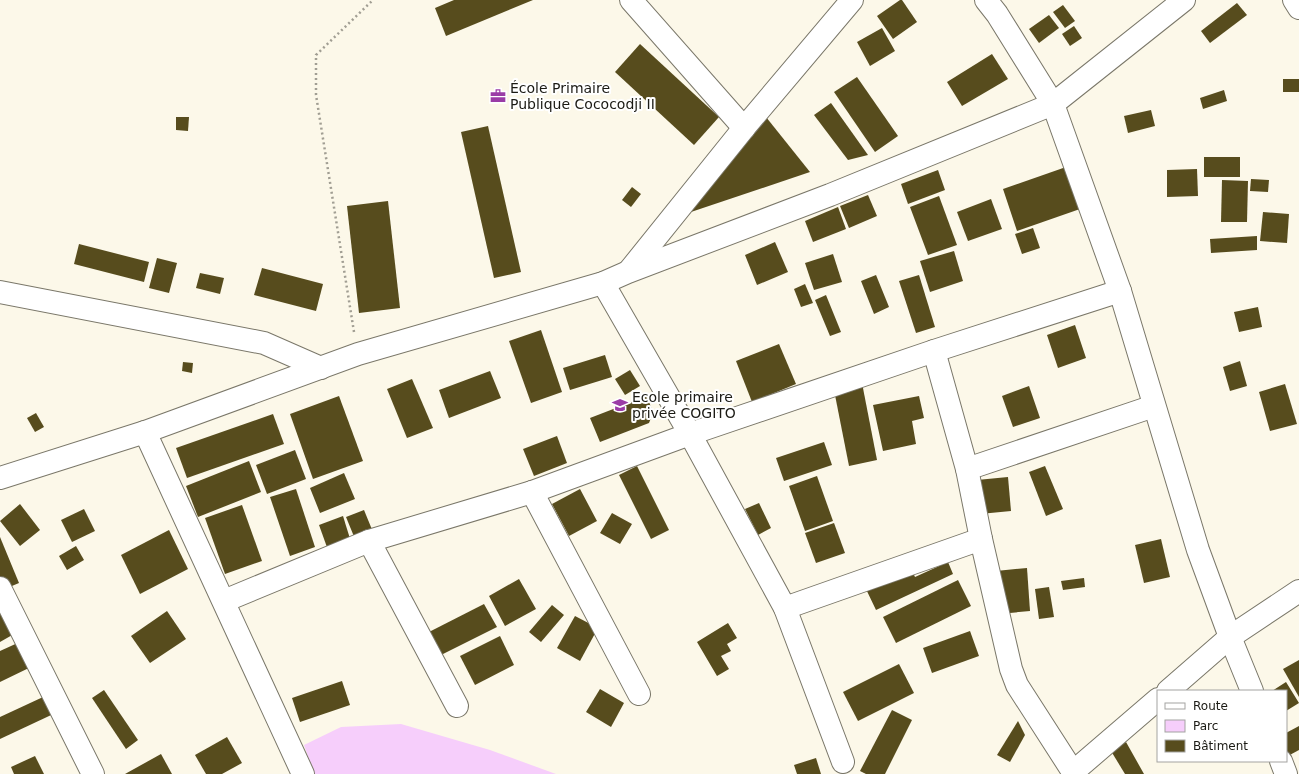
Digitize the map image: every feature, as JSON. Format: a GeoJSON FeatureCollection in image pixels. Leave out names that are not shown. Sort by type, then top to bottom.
{"type":"FeatureCollection","features":[{"type":"Feature","properties":{"kind":"street"},"geometry":{"type":"LineString","coordinates":[[631,0],[744,128]]}},
{"type":"Feature","properties":{"kind":"street"},"geometry":{"type":"LineString","coordinates":[[628,272],[744,128],[852,0]]}},
{"type":"Feature","properties":{"kind":"street"},"geometry":{"type":"LineString","coordinates":[[986,0],[997,14],[1053,104],[1120,291],[1198,550],[1230,637],[1252,690]]}},
{"type":"Feature","properties":{"kind":"street"},"geometry":{"type":"LineString","coordinates":[[0,478],[145,432],[358,354],[603,284],[628,272],[830,195],[1053,104],[1184,0]]}},
{"type":"Feature","properties":{"kind":"street"},"geometry":{"type":"LineString","coordinates":[[1294,0],[1299,8]]}},
{"type":"Feature","properties":{"kind":"street"},"geometry":{"type":"LineString","coordinates":[[603,284],[690,434],[785,608],[844,762]]}},
{"type":"Feature","properties":{"kind":"street"},"geometry":{"type":"LineString","coordinates":[[224,601],[368,541],[532,492],[690,434],[934,351],[1120,291]]}},
{"type":"Feature","properties":{"kind":"street"},"geometry":{"type":"LineString","coordinates":[[0,292],[264,343],[321,368]]}},
{"type":"Feature","properties":{"kind":"street"},"geometry":{"type":"LineString","coordinates":[[934,351],[967,469],[981,539],[1011,669],[1018,685],[1073,772],[1157,700]]}},
{"type":"Feature","properties":{"kind":"street"},"geometry":{"type":"LineString","coordinates":[[967,469],[1154,406]]}},
{"type":"Feature","properties":{"kind":"street"},"geometry":{"type":"LineString","coordinates":[[145,432],[303,774]]}},
{"type":"Feature","properties":{"kind":"street"},"geometry":{"type":"LineString","coordinates":[[532,492],[639,694]]}},
{"type":"Feature","properties":{"kind":"street"},"geometry":{"type":"LineString","coordinates":[[785,608],[981,539]]}},
{"type":"Feature","properties":{"kind":"street"},"geometry":{"type":"LineString","coordinates":[[368,541],[457,706]]}},
{"type":"Feature","properties":{"kind":"street"},"geometry":{"type":"LineString","coordinates":[[0,588],[93,774]]}},
{"type":"Feature","properties":{"kind":"street"},"geometry":{"type":"LineString","coordinates":[[1169,690],[1230,637],[1299,591]]}},
{"type":"Feature","properties":{"kind":"street"},"geometry":{"type":"LineString","coordinates":[[1281,762],[1286,774]]}},
{"type":"Feature","properties":{"kind":"path"},"geometry":{"type":"LineString","coordinates":[[358,354],[316,95],[316,55],[373,0]]}},
{"type":"Feature","properties":{"kind":"green space"},"geometry":{"type":"Polygon","coordinates":[[[401,724],[490,750],[556,774],[314,774],[304,745],[341,727],[401,724]]]}},
{"type":"Feature","properties":{"kind":"building"},"geometry":{"type":"Polygon","coordinates":[[[454,0],[533,0],[446,36],[435,8],[454,0]]]}},
{"type":"Feature","properties":{"kind":"building"},"geometry":{"type":"Polygon","coordinates":[[[902,0],[917,22],[893,39],[877,16],[902,0]]]}},
{"type":"Feature","properties":{"kind":"building"},"geometry":{"type":"Polygon","coordinates":[[[1237,3],[1247,15],[1210,43],[1201,31],[1237,3]]]}},
{"type":"Feature","properties":{"kind":"building"},"geometry":{"type":"Polygon","coordinates":[[[1063,5],[1075,21],[1065,28],[1053,12],[1063,5]]]}},
{"type":"Feature","properties":{"kind":"building"},"geometry":{"type":"Polygon","coordinates":[[[1049,15],[1059,28],[1039,43],[1029,29],[1049,15]]]}},
{"type":"Feature","properties":{"kind":"building"},"geometry":{"type":"Polygon","coordinates":[[[1074,26],[1082,38],[1070,46],[1062,34],[1074,26]]]}},
{"type":"Feature","properties":{"kind":"building"},"geometry":{"type":"Polygon","coordinates":[[[882,28],[895,51],[870,66],[857,42],[882,28]]]}},
{"type":"Feature","properties":{"kind":"building"},"geometry":{"type":"Polygon","coordinates":[[[640,44],[719,117],[694,145],[615,72],[640,44]]]}},
{"type":"Feature","properties":{"kind":"building"},"geometry":{"type":"Polygon","coordinates":[[[992,54],[1008,79],[962,106],[947,82],[992,54]]]}},
{"type":"Feature","properties":{"kind":"building"},"geometry":{"type":"Polygon","coordinates":[[[857,77],[898,136],[875,152],[834,92],[857,77]]]}},
{"type":"Feature","properties":{"kind":"building"},"geometry":{"type":"Polygon","coordinates":[[[1283,79],[1299,79],[1299,92],[1283,92],[1283,79]]]}},
{"type":"Feature","properties":{"kind":"building"},"geometry":{"type":"Polygon","coordinates":[[[1224,90],[1227,101],[1203,109],[1200,98],[1224,90]]]}},
{"type":"Feature","properties":{"kind":"building"},"geometry":{"type":"Polygon","coordinates":[[[831,103],[868,155],[848,160],[814,115],[831,103]]]}},
{"type":"Feature","properties":{"kind":"building"},"geometry":{"type":"Polygon","coordinates":[[[1151,110],[1155,126],[1128,133],[1124,116],[1151,110]]]}},
{"type":"Feature","properties":{"kind":"building"},"geometry":{"type":"Polygon","coordinates":[[[762,112],[810,172],[688,213],[762,112]]]}},
{"type":"Feature","properties":{"kind":"building"},"geometry":{"type":"Polygon","coordinates":[[[176,117],[189,117],[188,131],[176,130],[176,117]]]}},
{"type":"Feature","properties":{"kind":"building"},"geometry":{"type":"Polygon","coordinates":[[[488,126],[521,272],[494,278],[461,132],[488,126]]]}},
{"type":"Feature","properties":{"kind":"building"},"geometry":{"type":"Polygon","coordinates":[[[1204,157],[1240,157],[1240,177],[1204,177],[1204,157]]]}},
{"type":"Feature","properties":{"kind":"building"},"geometry":{"type":"Polygon","coordinates":[[[1066,167],[1080,209],[1017,231],[1003,189],[1066,167]]]}},
{"type":"Feature","properties":{"kind":"building"},"geometry":{"type":"Polygon","coordinates":[[[1197,169],[1198,196],[1167,197],[1167,170],[1197,169]]]}},
{"type":"Feature","properties":{"kind":"building"},"geometry":{"type":"Polygon","coordinates":[[[938,170],[945,190],[908,204],[901,184],[938,170]]]}},
{"type":"Feature","properties":{"kind":"building"},"geometry":{"type":"Polygon","coordinates":[[[1251,179],[1269,180],[1268,192],[1250,191],[1251,179]]]}},
{"type":"Feature","properties":{"kind":"building"},"geometry":{"type":"Polygon","coordinates":[[[1222,180],[1248,181],[1247,222],[1221,222],[1222,180]]]}},
{"type":"Feature","properties":{"kind":"building"},"geometry":{"type":"Polygon","coordinates":[[[632,187],[641,194],[631,207],[622,200],[632,187]]]}},
{"type":"Feature","properties":{"kind":"building"},"geometry":{"type":"Polygon","coordinates":[[[868,195],[877,216],[849,228],[840,206],[868,195]]]}},
{"type":"Feature","properties":{"kind":"building"},"geometry":{"type":"Polygon","coordinates":[[[939,196],[957,245],[928,255],[910,207],[939,196]]]}},
{"type":"Feature","properties":{"kind":"building"},"geometry":{"type":"Polygon","coordinates":[[[991,199],[1002,229],[968,241],[957,212],[991,199]]]}},
{"type":"Feature","properties":{"kind":"building"},"geometry":{"type":"Polygon","coordinates":[[[388,201],[400,308],[359,313],[347,206],[388,201]]]}},
{"type":"Feature","properties":{"kind":"building"},"geometry":{"type":"Polygon","coordinates":[[[838,207],[846,229],[813,242],[805,221],[838,207]]]}},
{"type":"Feature","properties":{"kind":"building"},"geometry":{"type":"Polygon","coordinates":[[[1263,212],[1289,214],[1287,243],[1260,241],[1263,212]]]}},
{"type":"Feature","properties":{"kind":"building"},"geometry":{"type":"Polygon","coordinates":[[[1033,228],[1040,248],[1022,254],[1015,234],[1033,228]]]}},
{"type":"Feature","properties":{"kind":"building"},"geometry":{"type":"Polygon","coordinates":[[[1257,236],[1257,250],[1211,253],[1210,239],[1257,236]]]}},
{"type":"Feature","properties":{"kind":"building"},"geometry":{"type":"Polygon","coordinates":[[[775,242],[788,272],[757,285],[745,255],[775,242]]]}},
{"type":"Feature","properties":{"kind":"building"},"geometry":{"type":"Polygon","coordinates":[[[79,244],[149,262],[144,282],[74,264],[79,244]]]}},
{"type":"Feature","properties":{"kind":"building"},"geometry":{"type":"Polygon","coordinates":[[[954,251],[963,281],[930,292],[920,261],[954,251]]]}},
{"type":"Feature","properties":{"kind":"building"},"geometry":{"type":"Polygon","coordinates":[[[833,254],[842,282],[814,290],[805,263],[833,254]]]}},
{"type":"Feature","properties":{"kind":"building"},"geometry":{"type":"Polygon","coordinates":[[[157,258],[177,263],[169,293],[149,288],[157,258]]]}},
{"type":"Feature","properties":{"kind":"building"},"geometry":{"type":"Polygon","coordinates":[[[262,268],[323,284],[316,311],[254,295],[262,268]]]}},
{"type":"Feature","properties":{"kind":"building"},"geometry":{"type":"Polygon","coordinates":[[[200,273],[224,278],[220,294],[196,288],[200,273]]]}},
{"type":"Feature","properties":{"kind":"building"},"geometry":{"type":"Polygon","coordinates":[[[876,275],[889,307],[874,314],[861,281],[876,275]]]}},
{"type":"Feature","properties":{"kind":"building"},"geometry":{"type":"Polygon","coordinates":[[[919,275],[935,327],[916,333],[899,281],[919,275]]]}},
{"type":"Feature","properties":{"kind":"building"},"geometry":{"type":"Polygon","coordinates":[[[805,284],[813,303],[801,307],[794,289],[805,284]]]}},
{"type":"Feature","properties":{"kind":"building"},"geometry":{"type":"Polygon","coordinates":[[[826,295],[841,332],[830,336],[815,300],[826,295]]]}},
{"type":"Feature","properties":{"kind":"building"},"geometry":{"type":"Polygon","coordinates":[[[1258,307],[1262,327],[1239,332],[1234,312],[1258,307]]]}},
{"type":"Feature","properties":{"kind":"building"},"geometry":{"type":"Polygon","coordinates":[[[1075,325],[1086,358],[1058,368],[1047,335],[1075,325]]]}},
{"type":"Feature","properties":{"kind":"building"},"geometry":{"type":"Polygon","coordinates":[[[541,330],[562,392],[531,403],[509,341],[541,330]]]}},
{"type":"Feature","properties":{"kind":"building"},"geometry":{"type":"Polygon","coordinates":[[[779,344],[796,384],[752,402],[736,361],[779,344]]]}},
{"type":"Feature","properties":{"kind":"building"},"geometry":{"type":"Polygon","coordinates":[[[605,355],[612,377],[570,390],[563,368],[605,355]]]}},
{"type":"Feature","properties":{"kind":"building"},"geometry":{"type":"Polygon","coordinates":[[[1240,361],[1247,386],[1230,391],[1223,367],[1240,361]]]}},
{"type":"Feature","properties":{"kind":"building"},"geometry":{"type":"Polygon","coordinates":[[[183,362],[193,363],[192,373],[182,371],[183,362]]]}},
{"type":"Feature","properties":{"kind":"building"},"geometry":{"type":"Polygon","coordinates":[[[630,370],[640,386],[625,395],[615,379],[630,370]]]}},
{"type":"Feature","properties":{"kind":"building"},"geometry":{"type":"Polygon","coordinates":[[[490,371],[501,398],[449,418],[439,390],[490,371]]]}},
{"type":"Feature","properties":{"kind":"building"},"geometry":{"type":"Polygon","coordinates":[[[412,379],[433,428],[407,438],[387,389],[412,379]]]}},
{"type":"Feature","properties":{"kind":"building"},"geometry":{"type":"Polygon","coordinates":[[[862,383],[877,460],[849,466],[834,390],[862,383]]]}},
{"type":"Feature","properties":{"kind":"building"},"geometry":{"type":"Polygon","coordinates":[[[1285,384],[1297,424],[1270,431],[1259,392],[1285,384]]]}},
{"type":"Feature","properties":{"kind":"building"},"geometry":{"type":"Polygon","coordinates":[[[1029,386],[1040,418],[1013,427],[1002,396],[1029,386]]]}},
{"type":"Feature","properties":{"kind":"building"},"geometry":{"type":"Polygon","coordinates":[[[339,396],[363,461],[313,479],[290,414],[339,396]]]}},
{"type":"Feature","properties":{"kind":"building"},"geometry":{"type":"Polygon","coordinates":[[[647,396],[653,413],[649,423],[600,442],[590,418],[647,396]]]}},
{"type":"Feature","properties":{"kind":"building"},"geometry":{"type":"Polygon","coordinates":[[[919,396],[924,418],[912,421],[916,444],[883,451],[873,405],[919,396]]]}},
{"type":"Feature","properties":{"kind":"building"},"geometry":{"type":"Polygon","coordinates":[[[36,413],[44,427],[35,432],[27,418],[36,413]]]}},
{"type":"Feature","properties":{"kind":"building"},"geometry":{"type":"Polygon","coordinates":[[[273,414],[284,444],[187,478],[176,448],[273,414]]]}},
{"type":"Feature","properties":{"kind":"building"},"geometry":{"type":"Polygon","coordinates":[[[557,436],[567,463],[534,476],[523,449],[557,436]]]}},
{"type":"Feature","properties":{"kind":"building"},"geometry":{"type":"Polygon","coordinates":[[[824,442],[832,465],[784,481],[776,458],[824,442]]]}},
{"type":"Feature","properties":{"kind":"building"},"geometry":{"type":"Polygon","coordinates":[[[295,450],[306,479],[267,494],[256,465],[295,450]]]}},
{"type":"Feature","properties":{"kind":"building"},"geometry":{"type":"Polygon","coordinates":[[[249,461],[261,492],[198,517],[186,486],[249,461]]]}},
{"type":"Feature","properties":{"kind":"building"},"geometry":{"type":"Polygon","coordinates":[[[637,466],[669,530],[651,539],[619,475],[637,466]]]}},
{"type":"Feature","properties":{"kind":"building"},"geometry":{"type":"Polygon","coordinates":[[[1045,466],[1063,509],[1046,516],[1029,472],[1045,466]]]}},
{"type":"Feature","properties":{"kind":"building"},"geometry":{"type":"Polygon","coordinates":[[[344,473],[355,499],[320,513],[310,488],[344,473]]]}},
{"type":"Feature","properties":{"kind":"building"},"geometry":{"type":"Polygon","coordinates":[[[817,476],[833,521],[805,531],[789,486],[817,476]]]}},
{"type":"Feature","properties":{"kind":"building"},"geometry":{"type":"Polygon","coordinates":[[[1008,477],[1011,511],[980,514],[977,480],[1008,477]]]}},
{"type":"Feature","properties":{"kind":"building"},"geometry":{"type":"Polygon","coordinates":[[[296,489],[315,547],[290,556],[270,497],[296,489]]]}},
{"type":"Feature","properties":{"kind":"building"},"geometry":{"type":"Polygon","coordinates":[[[580,489],[597,521],[569,536],[552,504],[580,489]]]}},
{"type":"Feature","properties":{"kind":"building"},"geometry":{"type":"Polygon","coordinates":[[[759,503],[771,528],[758,535],[745,509],[759,503]]]}},
{"type":"Feature","properties":{"kind":"building"},"geometry":{"type":"Polygon","coordinates":[[[20,504],[40,530],[20,546],[0,521],[20,504]]]}},
{"type":"Feature","properties":{"kind":"building"},"geometry":{"type":"Polygon","coordinates":[[[242,505],[262,561],[225,574],[205,518],[242,505]]]}},
{"type":"Feature","properties":{"kind":"building"},"geometry":{"type":"Polygon","coordinates":[[[84,509],[95,531],[72,542],[61,520],[84,509]]]}},
{"type":"Feature","properties":{"kind":"building"},"geometry":{"type":"Polygon","coordinates":[[[364,510],[373,532],[355,539],[346,517],[364,510]]]}},
{"type":"Feature","properties":{"kind":"building"},"geometry":{"type":"Polygon","coordinates":[[[612,513],[632,524],[620,544],[600,533],[612,513]]]}},
{"type":"Feature","properties":{"kind":"building"},"geometry":{"type":"Polygon","coordinates":[[[343,516],[351,542],[328,550],[319,525],[343,516]]]}},
{"type":"Feature","properties":{"kind":"building"},"geometry":{"type":"Polygon","coordinates":[[[834,523],[845,553],[816,563],[805,533],[834,523]]]}},
{"type":"Feature","properties":{"kind":"building"},"geometry":{"type":"Polygon","coordinates":[[[169,530],[188,569],[140,594],[121,555],[169,530]]]}},
{"type":"Feature","properties":{"kind":"building"},"geometry":{"type":"Polygon","coordinates":[[[0,537],[19,583],[0,591],[0,537]]]}},
{"type":"Feature","properties":{"kind":"building"},"geometry":{"type":"Polygon","coordinates":[[[1161,539],[1170,577],[1144,583],[1135,545],[1161,539]]]}},
{"type":"Feature","properties":{"kind":"building"},"geometry":{"type":"Polygon","coordinates":[[[76,546],[84,560],[67,570],[59,556],[76,546]]]}},
{"type":"Feature","properties":{"kind":"building"},"geometry":{"type":"Polygon","coordinates":[[[948,562],[953,574],[876,610],[865,587],[910,566],[915,577],[948,562]]]}},
{"type":"Feature","properties":{"kind":"building"},"geometry":{"type":"Polygon","coordinates":[[[1027,568],[1030,611],[999,614],[996,571],[1027,568]]]}},
{"type":"Feature","properties":{"kind":"building"},"geometry":{"type":"Polygon","coordinates":[[[1084,578],[1085,587],[1063,590],[1061,581],[1084,578]]]}},
{"type":"Feature","properties":{"kind":"building"},"geometry":{"type":"Polygon","coordinates":[[[519,579],[536,609],[505,626],[489,596],[519,579]]]}},
{"type":"Feature","properties":{"kind":"building"},"geometry":{"type":"Polygon","coordinates":[[[958,580],[971,606],[896,643],[883,617],[958,580]]]}},
{"type":"Feature","properties":{"kind":"building"},"geometry":{"type":"Polygon","coordinates":[[[1049,587],[1054,617],[1039,619],[1035,589],[1049,587]]]}},
{"type":"Feature","properties":{"kind":"building"},"geometry":{"type":"Polygon","coordinates":[[[484,604],[497,627],[441,655],[429,632],[484,604]]]}},
{"type":"Feature","properties":{"kind":"building"},"geometry":{"type":"Polygon","coordinates":[[[552,605],[564,615],[541,642],[529,632],[552,605]]]}},
{"type":"Feature","properties":{"kind":"building"},"geometry":{"type":"Polygon","coordinates":[[[0,608],[14,634],[0,642],[0,608]]]}},
{"type":"Feature","properties":{"kind":"building"},"geometry":{"type":"Polygon","coordinates":[[[167,611],[186,639],[150,663],[131,636],[167,611]]]}},
{"type":"Feature","properties":{"kind":"building"},"geometry":{"type":"Polygon","coordinates":[[[575,616],[598,628],[580,661],[557,648],[575,616]]]}},
{"type":"Feature","properties":{"kind":"building"},"geometry":{"type":"Polygon","coordinates":[[[728,623],[737,638],[727,644],[731,651],[721,656],[729,669],[717,676],[697,642],[728,623]]]}},
{"type":"Feature","properties":{"kind":"building"},"geometry":{"type":"Polygon","coordinates":[[[970,631],[979,656],[932,673],[923,648],[970,631]]]}},
{"type":"Feature","properties":{"kind":"building"},"geometry":{"type":"Polygon","coordinates":[[[500,636],[514,665],[475,685],[460,656],[500,636]]]}},
{"type":"Feature","properties":{"kind":"building"},"geometry":{"type":"Polygon","coordinates":[[[22,641],[33,666],[0,682],[0,651],[22,641]]]}},
{"type":"Feature","properties":{"kind":"building"},"geometry":{"type":"Polygon","coordinates":[[[1299,660],[1299,697],[1283,669],[1299,660]]]}},
{"type":"Feature","properties":{"kind":"building"},"geometry":{"type":"Polygon","coordinates":[[[899,664],[914,693],[858,721],[843,692],[899,664]]]}},
{"type":"Feature","properties":{"kind":"building"},"geometry":{"type":"Polygon","coordinates":[[[342,681],[350,705],[300,722],[292,698],[342,681]]]}},
{"type":"Feature","properties":{"kind":"building"},"geometry":{"type":"Polygon","coordinates":[[[1286,682],[1299,703],[1287,710],[1287,690],[1274,690],[1286,682]]]}},
{"type":"Feature","properties":{"kind":"building"},"geometry":{"type":"Polygon","coordinates":[[[600,689],[624,703],[611,727],[586,712],[600,689]]]}},
{"type":"Feature","properties":{"kind":"building"},"geometry":{"type":"Polygon","coordinates":[[[104,690],[138,740],[126,749],[92,698],[104,690]]]}},
{"type":"Feature","properties":{"kind":"building"},"geometry":{"type":"Polygon","coordinates":[[[56,691],[64,709],[0,739],[0,717],[56,691]]]}},
{"type":"Feature","properties":{"kind":"building"},"geometry":{"type":"Polygon","coordinates":[[[892,710],[912,720],[885,774],[866,774],[860,771],[892,710]]]}},
{"type":"Feature","properties":{"kind":"building"},"geometry":{"type":"Polygon","coordinates":[[[1018,721],[1025,735],[1010,762],[997,755],[1018,721]]]}},
{"type":"Feature","properties":{"kind":"building"},"geometry":{"type":"Polygon","coordinates":[[[1299,726],[1299,750],[1287,756],[1287,732],[1299,726]]]}},
{"type":"Feature","properties":{"kind":"building"},"geometry":{"type":"Polygon","coordinates":[[[227,737],[242,763],[222,774],[206,774],[195,755],[227,737]]]}},
{"type":"Feature","properties":{"kind":"building"},"geometry":{"type":"Polygon","coordinates":[[[1126,742],[1144,774],[1125,774],[1111,751],[1126,742]]]}},
{"type":"Feature","properties":{"kind":"building"},"geometry":{"type":"Polygon","coordinates":[[[161,754],[172,774],[125,774],[161,754]]]}},
{"type":"Feature","properties":{"kind":"building"},"geometry":{"type":"Polygon","coordinates":[[[35,756],[44,774],[14,774],[11,767],[35,756]]]}},
{"type":"Feature","properties":{"kind":"building"},"geometry":{"type":"Polygon","coordinates":[[[816,758],[821,774],[797,774],[794,765],[816,758]]]}},
{"type":"Feature","properties":{"kind":"place","name":"École Primaire Publique Cococodji II"},"geometry":{"type":"Point","coordinates":[498,96]}},
{"type":"Feature","properties":{"kind":"place","name":"Ecole primaire privée COGITO"},"geometry":{"type":"Point","coordinates":[620,405]}}]}
